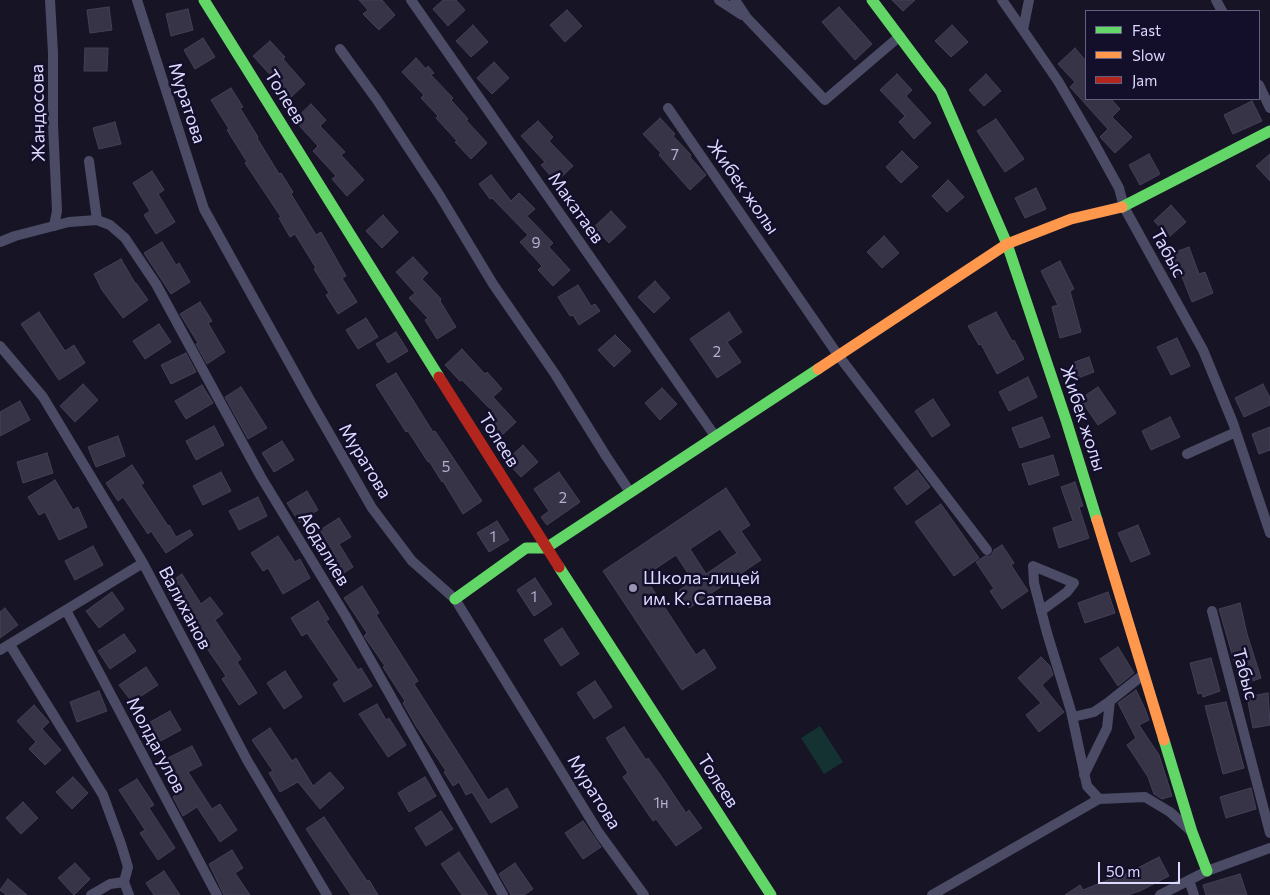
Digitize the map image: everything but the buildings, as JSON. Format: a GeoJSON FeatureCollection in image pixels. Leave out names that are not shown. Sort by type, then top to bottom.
{"type":"FeatureCollection","features":[{"type":"Feature","properties":{"kind":"street","name":"Жандосова"},"geometry":{"type":"LineString","coordinates":[[50,0],[57,211],[54,226]]}},
{"type":"Feature","properties":{"kind":"street","name":"Муратова"},"geometry":{"type":"LineString","coordinates":[[137,0],[204,209],[310,400],[372,508],[412,561],[455,599],[600,833],[644,895]]}},
{"type":"Feature","properties":{"kind":"street","name":"Толеев"},"geometry":{"type":"LineString","coordinates":[[204,0],[546,548],[771,895]]}},
{"type":"Feature","properties":{"kind":"street","name":"Макатаев"},"geometry":{"type":"LineString","coordinates":[[411,0],[716,436]]}},
{"type":"Feature","properties":{"kind":"street"},"geometry":{"type":"LineString","coordinates":[[719,0],[747,18]]}},
{"type":"Feature","properties":{"kind":"street"},"geometry":{"type":"LineString","coordinates":[[735,0],[747,18],[825,100],[900,36]]}},
{"type":"Feature","properties":{"kind":"street","name":"Жибек жолы"},"geometry":{"type":"LineString","coordinates":[[872,0],[941,92],[1007,244],[1066,420],[1192,832],[1207,871]]}},
{"type":"Feature","properties":{"kind":"street","name":"Табыс"},"geometry":{"type":"LineString","coordinates":[[1002,0],[1058,81],[1094,141],[1118,188],[1124,207],[1203,350],[1236,432],[1270,533]]}},
{"type":"Feature","properties":{"kind":"street"},"geometry":{"type":"LineString","coordinates":[[1024,30],[1029,0]]}},
{"type":"Feature","properties":{"kind":"street"},"geometry":{"type":"LineString","coordinates":[[340,49],[377,100],[440,196],[494,284],[555,374],[630,492]]}},
{"type":"Feature","properties":{"kind":"street"},"geometry":{"type":"LineString","coordinates":[[1260,87],[1270,108]]}},
{"type":"Feature","properties":{"kind":"street","name":"Жибек жолы"},"geometry":{"type":"LineString","coordinates":[[668,108],[838,355],[986,550]]}},
{"type":"Feature","properties":{"kind":"street"},"geometry":{"type":"LineString","coordinates":[[455,599],[526,548],[546,548],[1007,244],[1071,219],[1124,207],[1270,131]]}},
{"type":"Feature","properties":{"kind":"street"},"geometry":{"type":"LineString","coordinates":[[0,242],[69,222],[97,220],[89,162]]}},
{"type":"Feature","properties":{"kind":"street","name":"Абдалиев"},"geometry":{"type":"LineString","coordinates":[[97,220],[110,225],[125,238],[156,284],[261,477],[345,615],[503,895]]}},
{"type":"Feature","properties":{"kind":"street","name":"Валиханов"},"geometry":{"type":"LineString","coordinates":[[0,346],[43,397],[144,563],[247,760],[327,895]]}},
{"type":"Feature","properties":{"kind":"street"},"geometry":{"type":"LineString","coordinates":[[1187,454],[1236,432]]}},
{"type":"Feature","properties":{"kind":"street"},"geometry":{"type":"LineString","coordinates":[[0,650],[144,563]]}},
{"type":"Feature","properties":{"kind":"street"},"geometry":{"type":"LineString","coordinates":[[1041,611],[1067,592],[1074,583],[1033,566],[1034,583],[1041,611],[1073,717],[1086,786],[1099,799]]}},
{"type":"Feature","properties":{"kind":"street","name":"Молдагулов"},"geometry":{"type":"LineString","coordinates":[[66,610],[218,895]]}},
{"type":"Feature","properties":{"kind":"street","name":"Табыс"},"geometry":{"type":"LineString","coordinates":[[1212,611],[1270,833]]}},
{"type":"Feature","properties":{"kind":"street"},"geometry":{"type":"LineString","coordinates":[[10,644],[103,794],[128,867],[124,882],[128,895]]}},
{"type":"Feature","properties":{"kind":"street"},"geometry":{"type":"LineString","coordinates":[[1073,717],[1094,712],[1144,674]]}},
{"type":"Feature","properties":{"kind":"street"},"geometry":{"type":"LineString","coordinates":[[1084,775],[1107,728],[1110,701]]}},
{"type":"Feature","properties":{"kind":"street"},"geometry":{"type":"LineString","coordinates":[[932,895],[1099,799],[1145,797],[1170,812],[1192,832]]}},
{"type":"Feature","properties":{"kind":"street"},"geometry":{"type":"LineString","coordinates":[[1160,895],[1207,871],[1270,848]]}},
{"type":"Feature","properties":{"kind":"street"},"geometry":{"type":"LineString","coordinates":[[1189,880],[1194,895]]}},
{"type":"Feature","properties":{"kind":"street"},"geometry":{"type":"LineString","coordinates":[[91,895],[110,884],[124,882]]}},
{"type":"Feature","properties":{"kind":"green space"},"geometry":{"type":"Polygon","coordinates":[[[820,726],[843,762],[824,774],[801,738],[820,726]]]}},
{"type":"Feature","properties":{"kind":"traffic: fast"},"geometry":{"type":"LineString","coordinates":[[204,0],[439,377]]}},
{"type":"Feature","properties":{"kind":"traffic: fast"},"geometry":{"type":"LineString","coordinates":[[872,0],[941,92],[1007,244],[1066,420],[1097,520]]}},
{"type":"Feature","properties":{"kind":"traffic: fast"},"geometry":{"type":"LineString","coordinates":[[1122,207],[1270,131]]}},
{"type":"Feature","properties":{"kind":"traffic: fast"},"geometry":{"type":"LineString","coordinates":[[455,599],[526,548],[546,548],[818,369]]}},
{"type":"Feature","properties":{"kind":"traffic: fast"},"geometry":{"type":"LineString","coordinates":[[559,567],[771,895]]}},
{"type":"Feature","properties":{"kind":"traffic: fast"},"geometry":{"type":"LineString","coordinates":[[1164,740],[1192,832],[1207,871]]}},
{"type":"Feature","properties":{"kind":"traffic: slow"},"geometry":{"type":"LineString","coordinates":[[818,369],[1007,244],[1071,219],[1122,207]]}},
{"type":"Feature","properties":{"kind":"traffic: slow"},"geometry":{"type":"LineString","coordinates":[[1097,520],[1164,740]]}},
{"type":"Feature","properties":{"kind":"traffic: jam"},"geometry":{"type":"LineString","coordinates":[[439,377],[559,567]]}},
{"type":"Feature","properties":{"kind":"place","name":"Школа-лицей им. К. Сатпаева"},"geometry":{"type":"Point","coordinates":[633,588]}}]}
